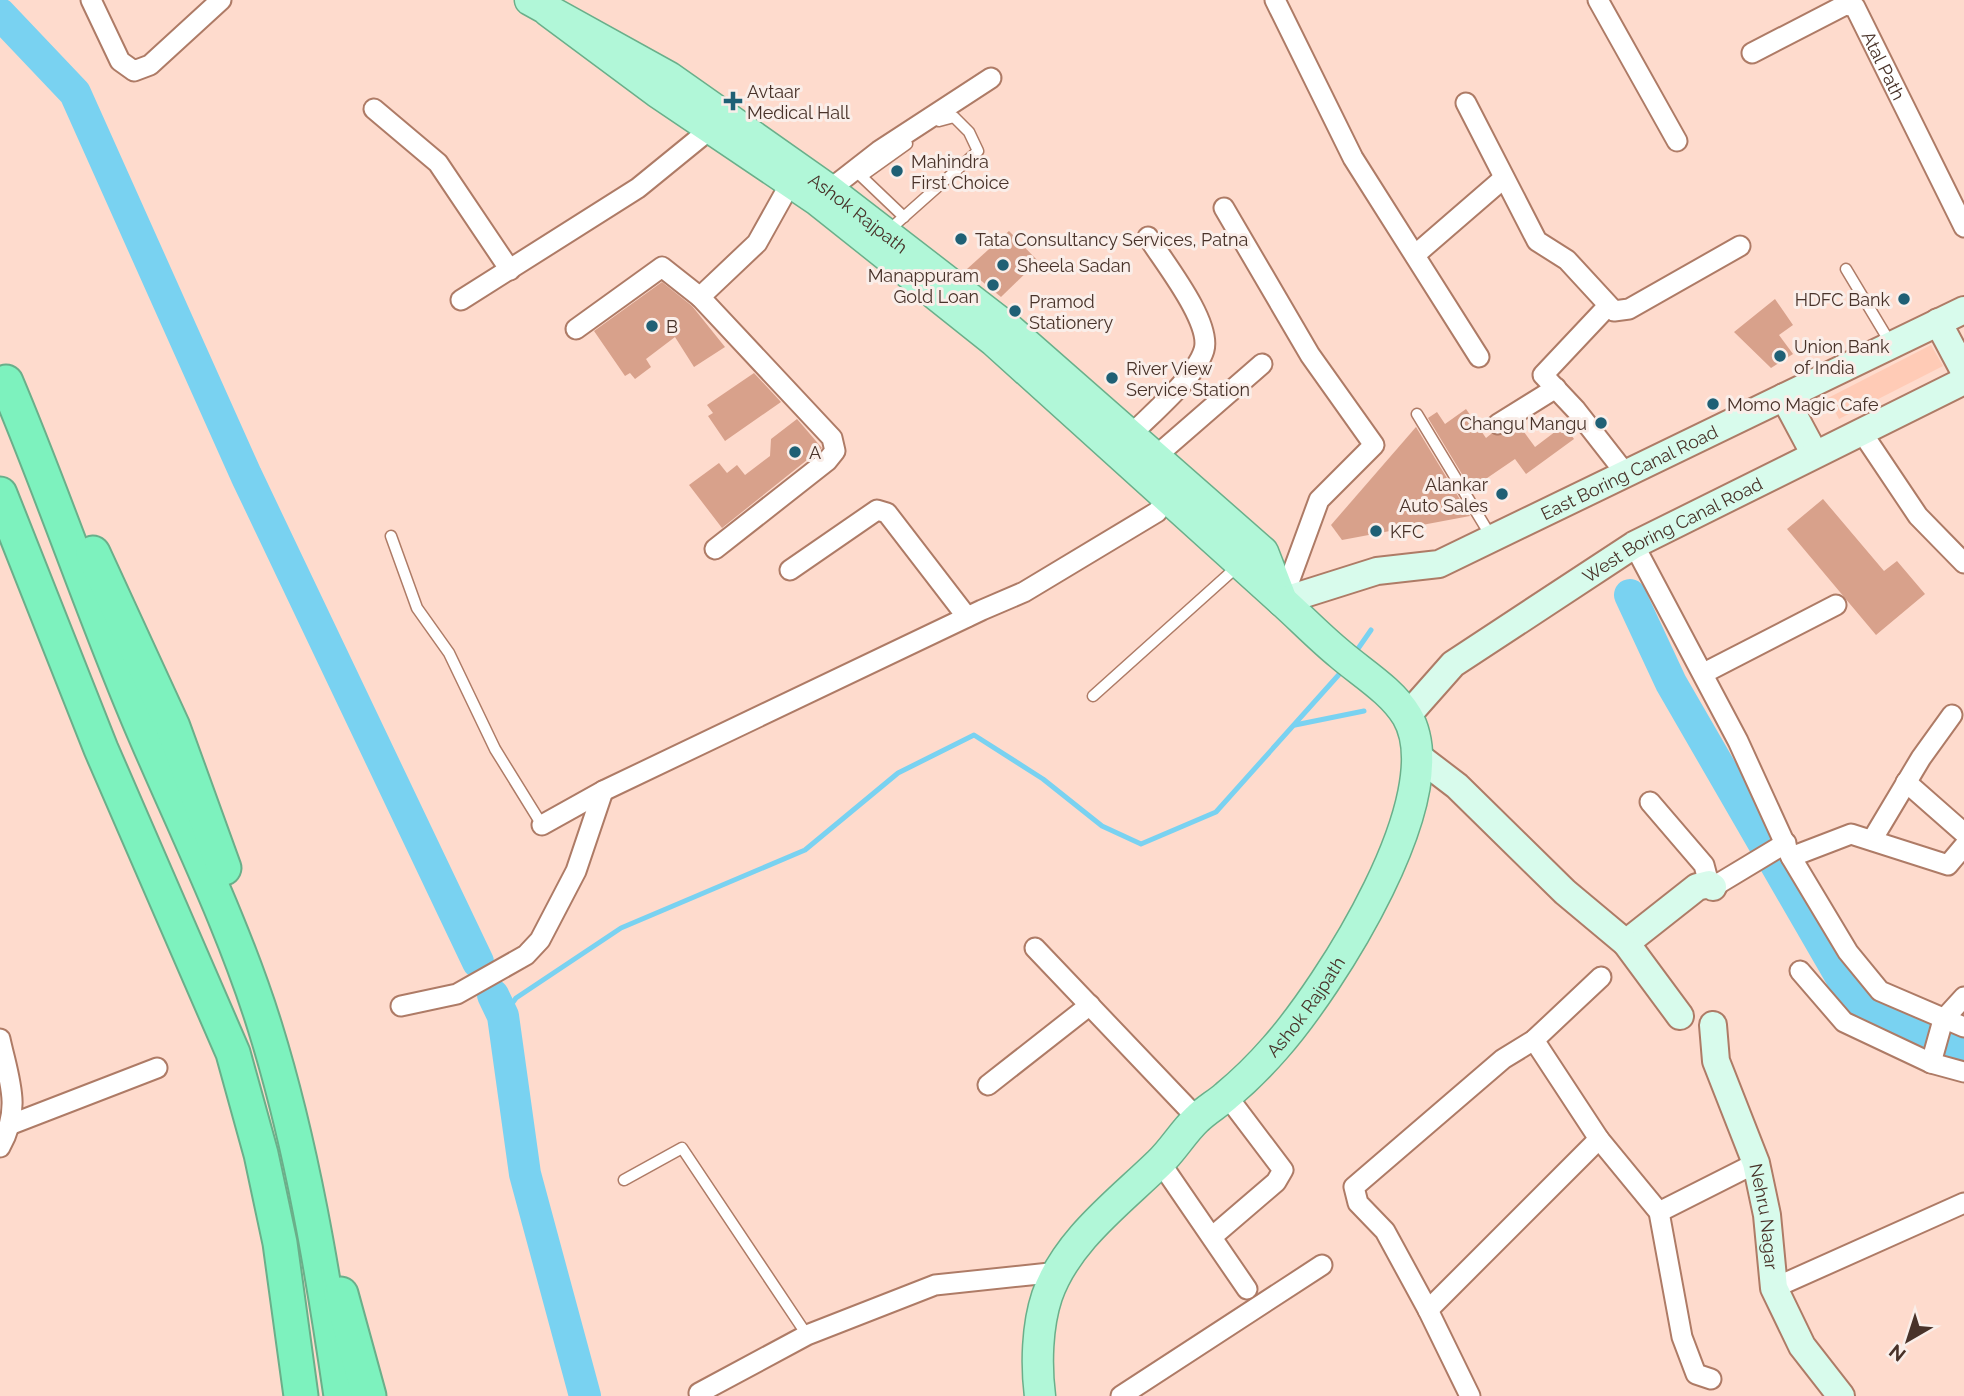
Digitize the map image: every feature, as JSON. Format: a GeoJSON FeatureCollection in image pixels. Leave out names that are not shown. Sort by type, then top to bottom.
{"type":"FeatureCollection","features":[{"type":"Feature","properties":{"kind":"highway"},"geometry":{"type":"LineString","coordinates":[[3,375],[78,632],[125,752],[194,889],[249,983]]}},
{"type":"Feature","properties":{"kind":"highway"},"geometry":{"type":"LineString","coordinates":[[3,375],[118,603],[173,727],[233,895],[249,983],[278,1071],[310,1218],[341,1396]]}},
{"type":"Feature","properties":{"kind":"highway"},"geometry":{"type":"LineString","coordinates":[[0,468],[30,571]]}},
{"type":"Feature","properties":{"kind":"highway"},"geometry":{"type":"LineString","coordinates":[[0,494],[101,749],[233,1053],[261,1154],[280,1243],[301,1396]]}},
{"type":"Feature","properties":{"kind":"highway"},"geometry":{"type":"LineString","coordinates":[[0,506],[30,571]]}},
{"type":"Feature","properties":{"kind":"highway"},"geometry":{"type":"LineString","coordinates":[[0,520],[30,571]]}},
{"type":"Feature","properties":{"kind":"highway"},"geometry":{"type":"LineString","coordinates":[[0,526],[30,571]]}},
{"type":"Feature","properties":{"kind":"highway"},"geometry":{"type":"LineString","coordinates":[[310,1218],[340,1291],[369,1396]]}},
{"type":"Feature","properties":{"kind":"main road","name":"Ashok Rajpath"},"geometry":{"type":"LineString","coordinates":[[539,6],[669,76],[791,183],[827,194],[895,225],[1263,552],[1282,601]]}},
{"type":"Feature","properties":{"kind":"main road","name":"Ashok Rajpath"},"geometry":{"type":"LineString","coordinates":[[719,122],[827,194],[1371,679],[1407,716],[1419,757],[1405,828],[1365,914],[1310,1002],[1275,1048],[1227,1096],[1197,1118],[1160,1162],[1117,1200],[1059,1272],[1047,1296],[1041,1328],[1037,1375],[1040,1396]]}},
{"type":"Feature","properties":{"kind":"main road","name":"East Boring Canal Road"},"geometry":{"type":"LineString","coordinates":[[1282,601],[1377,570],[1439,564],[1964,310]]}},
{"type":"Feature","properties":{"kind":"main road"},"geometry":{"type":"LineString","coordinates":[[1938,322],[1964,370]]}},
{"type":"Feature","properties":{"kind":"main road","name":"West Boring Canal Road"},"geometry":{"type":"LineString","coordinates":[[1407,716],[1453,664],[1634,545],[1814,453],[1964,381]]}},
{"type":"Feature","properties":{"kind":"main road"},"geometry":{"type":"LineString","coordinates":[[1784,397],[1814,453]]}},
{"type":"Feature","properties":{"kind":"main road"},"geometry":{"type":"LineString","coordinates":[[1419,757],[1457,786],[1565,892],[1626,943],[1679,1016]]}},
{"type":"Feature","properties":{"kind":"main road"},"geometry":{"type":"LineString","coordinates":[[1626,943],[1697,887],[1711,885]]}},
{"type":"Feature","properties":{"kind":"main road","name":"Nehru Nagar"},"geometry":{"type":"LineString","coordinates":[[1713,1025],[1716,1061],[1756,1163],[1767,1215],[1774,1288],[1802,1346],[1841,1396]]}},
{"type":"Feature","properties":{"kind":"street"},"geometry":{"type":"LineString","coordinates":[[91,0],[120,61],[134,71],[150,65],[221,0]]}},
{"type":"Feature","properties":{"kind":"street"},"geometry":{"type":"LineString","coordinates":[[1275,0],[1353,158],[1479,356]]}},
{"type":"Feature","properties":{"kind":"street"},"geometry":{"type":"LineString","coordinates":[[1598,0],[1677,141]]}},
{"type":"Feature","properties":{"kind":"street","name":"Atal Path"},"geometry":{"type":"LineString","coordinates":[[1752,53],[1845,5],[1855,7],[1964,227]]}},
{"type":"Feature","properties":{"kind":"street"},"geometry":{"type":"LineString","coordinates":[[827,194],[879,151],[991,78]]}},
{"type":"Feature","properties":{"kind":"street"},"geometry":{"type":"LineString","coordinates":[[1466,103],[1537,241],[1567,260],[1607,307],[1614,311],[1629,309],[1740,246]]}},
{"type":"Feature","properties":{"kind":"street"},"geometry":{"type":"LineString","coordinates":[[374,109],[438,163],[510,270]]}},
{"type":"Feature","properties":{"kind":"street"},"geometry":{"type":"LineString","coordinates":[[461,300],[638,188],[719,122]]}},
{"type":"Feature","properties":{"kind":"street"},"geometry":{"type":"LineString","coordinates":[[1415,255],[1504,178]]}},
{"type":"Feature","properties":{"kind":"street"},"geometry":{"type":"LineString","coordinates":[[700,297],[757,243],[791,183]]}},
{"type":"Feature","properties":{"kind":"street"},"geometry":{"type":"LineString","coordinates":[[1224,208],[1310,355],[1374,445],[1319,500],[1282,601]]}},
{"type":"Feature","properties":{"kind":"street"},"geometry":{"type":"LineString","coordinates":[[1131,435],[1190,372],[1204,350],[1201,324],[1148,237]]}},
{"type":"Feature","properties":{"kind":"street"},"geometry":{"type":"LineString","coordinates":[[576,329],[662,267],[700,297],[832,438],[835,451],[828,461],[715,549]]}},
{"type":"Feature","properties":{"kind":"street"},"geometry":{"type":"LineString","coordinates":[[1607,307],[1543,375],[1626,474]]}},
{"type":"Feature","properties":{"kind":"street"},"geometry":{"type":"LineString","coordinates":[[1155,457],[1262,365]]}},
{"type":"Feature","properties":{"kind":"street"},"geometry":{"type":"LineString","coordinates":[[1498,424],[1556,388]]}},
{"type":"Feature","properties":{"kind":"street"},"geometry":{"type":"LineString","coordinates":[[1861,431],[1918,516],[1964,563]]}},
{"type":"Feature","properties":{"kind":"street"},"geometry":{"type":"LineString","coordinates":[[542,825],[603,791],[1024,592],[1157,512],[1168,497]]}},
{"type":"Feature","properties":{"kind":"street"},"geometry":{"type":"LineString","coordinates":[[790,569],[877,510],[887,513],[967,617]]}},
{"type":"Feature","properties":{"kind":"street"},"geometry":{"type":"LineString","coordinates":[[1634,545],[1704,674],[1783,850],[1848,952],[1880,991],[1940,1026],[1964,1027]]}},
{"type":"Feature","properties":{"kind":"street"},"geometry":{"type":"LineString","coordinates":[[1704,674],[1836,606]]}},
{"type":"Feature","properties":{"kind":"street"},"geometry":{"type":"LineString","coordinates":[[1872,840],[1906,782],[1952,715]]}},
{"type":"Feature","properties":{"kind":"street"},"geometry":{"type":"LineString","coordinates":[[1906,782],[1964,833]]}},
{"type":"Feature","properties":{"kind":"street"},"geometry":{"type":"LineString","coordinates":[[401,1006],[457,994],[526,955],[547,929],[576,871],[603,791]]}},
{"type":"Feature","properties":{"kind":"street"},"geometry":{"type":"LineString","coordinates":[[1650,802],[1704,865],[1711,885],[1783,850],[1851,834],[1948,865],[1964,846]]}},
{"type":"Feature","properties":{"kind":"street"},"geometry":{"type":"LineString","coordinates":[[1034,948],[1197,1118]]}},
{"type":"Feature","properties":{"kind":"street"},"geometry":{"type":"LineString","coordinates":[[1800,971],[1844,1022],[1964,1072]]}},
{"type":"Feature","properties":{"kind":"street"},"geometry":{"type":"LineString","coordinates":[[1470,1396],[1385,1231],[1358,1203],[1354,1187],[1503,1059],[1534,1040],[1601,977]]}},
{"type":"Feature","properties":{"kind":"street"},"geometry":{"type":"LineString","coordinates":[[1931,1059],[1940,1026],[1964,997]]}},
{"type":"Feature","properties":{"kind":"street"},"geometry":{"type":"LineString","coordinates":[[988,1086],[1090,1005]]}},
{"type":"Feature","properties":{"kind":"street"},"geometry":{"type":"LineString","coordinates":[[0,1039],[13,1100],[12,1124],[0,1147]]}},
{"type":"Feature","properties":{"kind":"street"},"geometry":{"type":"LineString","coordinates":[[1534,1040],[1599,1139],[1659,1212],[1682,1337],[1696,1374],[1711,1380]]}},
{"type":"Feature","properties":{"kind":"street"},"geometry":{"type":"LineString","coordinates":[[12,1124],[157,1068]]}},
{"type":"Feature","properties":{"kind":"street"},"geometry":{"type":"LineString","coordinates":[[1213,1236],[1276,1182],[1283,1170],[1227,1096]]}},
{"type":"Feature","properties":{"kind":"street"},"geometry":{"type":"LineString","coordinates":[[1428,1310],[1599,1139]]}},
{"type":"Feature","properties":{"kind":"street"},"geometry":{"type":"LineString","coordinates":[[1160,1162],[1247,1289]]}},
{"type":"Feature","properties":{"kind":"street"},"geometry":{"type":"LineString","coordinates":[[1659,1212],[1756,1163]]}},
{"type":"Feature","properties":{"kind":"street"},"geometry":{"type":"LineString","coordinates":[[1774,1288],[1964,1203]]}},
{"type":"Feature","properties":{"kind":"street"},"geometry":{"type":"LineString","coordinates":[[1121,1396],[1322,1265]]}},
{"type":"Feature","properties":{"kind":"street"},"geometry":{"type":"LineString","coordinates":[[699,1393],[807,1335],[935,1285],[1059,1272]]}},
{"type":"Feature","properties":{"kind":"lane"},"geometry":{"type":"LineString","coordinates":[[827,194],[861,176],[944,117],[954,117],[960,122],[978,151],[895,225],[861,176]]}},
{"type":"Feature","properties":{"kind":"lane"},"geometry":{"type":"LineString","coordinates":[[1846,269],[1891,345]]}},
{"type":"Feature","properties":{"kind":"lane"},"geometry":{"type":"LineString","coordinates":[[1417,414],[1492,538]]}},
{"type":"Feature","properties":{"kind":"lane"},"geometry":{"type":"LineString","coordinates":[[391,537],[417,608],[449,653],[495,749],[542,825]]}},
{"type":"Feature","properties":{"kind":"lane"},"geometry":{"type":"LineString","coordinates":[[1093,696],[1241,563]]}},
{"type":"Feature","properties":{"kind":"lane"},"geometry":{"type":"LineString","coordinates":[[624,1180],[682,1147],[807,1335]]}},
{"type":"Feature","properties":{"kind":"shaded area"},"geometry":{"type":"Polygon","coordinates":[[[1931,345],[1943,366],[1839,419],[1828,398],[1931,345]]]}},
{"type":"Feature","properties":{"kind":"building","name":"Sheela Sadan"},"geometry":{"type":"Polygon","coordinates":[[[1009,231],[1038,261],[1001,297],[967,269],[1009,231]]]}},
{"type":"Feature","properties":{"kind":"building","name":"B"},"geometry":{"type":"Polygon","coordinates":[[[662,282],[692,306],[725,347],[694,367],[675,337],[646,359],[651,367],[635,379],[630,373],[625,376],[594,331],[662,282]]]}},
{"type":"Feature","properties":{"kind":"building"},"geometry":{"type":"Polygon","coordinates":[[[1775,299],[1793,325],[1779,335],[1793,354],[1771,368],[1734,332],[1775,299]]]}},
{"type":"Feature","properties":{"kind":"building"},"geometry":{"type":"Polygon","coordinates":[[[754,373],[781,402],[725,441],[708,416],[713,413],[707,405],[754,373]]]}},
{"type":"Feature","properties":{"kind":"building"},"geometry":{"type":"Polygon","coordinates":[[[1466,409],[1486,438],[1491,434],[1504,435],[1519,425],[1535,447],[1564,425],[1574,439],[1526,474],[1515,459],[1471,489],[1428,418],[1437,412],[1445,424],[1466,409]]]}},
{"type":"Feature","properties":{"kind":"building"},"geometry":{"type":"Polygon","coordinates":[[[797,419],[822,448],[722,528],[689,485],[719,463],[727,473],[737,465],[745,475],[770,456],[771,439],[797,419]]]}},
{"type":"Feature","properties":{"kind":"building"},"geometry":{"type":"Polygon","coordinates":[[[1416,427],[1470,516],[1342,540],[1331,525],[1416,427]]]}},
{"type":"Feature","properties":{"kind":"building"},"geometry":{"type":"Polygon","coordinates":[[[1823,499],[1884,571],[1897,561],[1925,594],[1876,635],[1787,529],[1823,499]]]}},
{"type":"Feature","properties":{"kind":"waterway"},"geometry":{"type":"LineString","coordinates":[[0,14],[75,93],[246,475],[478,962]]}},
{"type":"Feature","properties":{"kind":"waterway"},"geometry":{"type":"LineString","coordinates":[[1630,595],[1671,683],[1852,996],[1898,1025],[1964,1048]]}},
{"type":"Feature","properties":{"kind":"waterway"},"geometry":{"type":"LineString","coordinates":[[1355,653],[1371,630]]}},
{"type":"Feature","properties":{"kind":"waterway"},"geometry":{"type":"LineString","coordinates":[[503,1016],[516,998],[621,928],[805,850],[898,773],[974,735],[1043,779],[1102,826],[1141,844],[1216,812],[1343,670]]}},
{"type":"Feature","properties":{"kind":"waterway"},"geometry":{"type":"LineString","coordinates":[[1295,725],[1364,711]]}},
{"type":"Feature","properties":{"kind":"waterway"},"geometry":{"type":"LineString","coordinates":[[493,995],[503,1016],[525,1174],[585,1396]]}},
{"type":"Feature","properties":{"kind":"place","name":"Avtaar Medical Hall"},"geometry":{"type":"Point","coordinates":[733,101]}},
{"type":"Feature","properties":{"kind":"place","name":"Mahindra First Choice"},"geometry":{"type":"Point","coordinates":[897,171]}},
{"type":"Feature","properties":{"kind":"place","name":"Tata Consultancy Services, Patna"},"geometry":{"type":"Point","coordinates":[961,239]}},
{"type":"Feature","properties":{"kind":"place","name":"Sheela Sadan"},"geometry":{"type":"Point","coordinates":[1003,265]}},
{"type":"Feature","properties":{"kind":"place","name":"Manappuram Gold Loan"},"geometry":{"type":"Point","coordinates":[993,285]}},
{"type":"Feature","properties":{"kind":"place","name":"HDFC Bank"},"geometry":{"type":"Point","coordinates":[1904,299]}},
{"type":"Feature","properties":{"kind":"place","name":"Pramod Stationery"},"geometry":{"type":"Point","coordinates":[1015,311]}},
{"type":"Feature","properties":{"kind":"place","name":"B"},"geometry":{"type":"Point","coordinates":[652,326]}},
{"type":"Feature","properties":{"kind":"place","name":"Union Bank of India"},"geometry":{"type":"Point","coordinates":[1780,356]}},
{"type":"Feature","properties":{"kind":"place","name":"River View Service Station"},"geometry":{"type":"Point","coordinates":[1112,378]}},
{"type":"Feature","properties":{"kind":"place","name":"Momo Magic Cafe"},"geometry":{"type":"Point","coordinates":[1713,404]}},
{"type":"Feature","properties":{"kind":"place","name":"Changu Mangu"},"geometry":{"type":"Point","coordinates":[1601,423]}},
{"type":"Feature","properties":{"kind":"place","name":"A"},"geometry":{"type":"Point","coordinates":[795,452]}},
{"type":"Feature","properties":{"kind":"place","name":"Alankar Auto Sales"},"geometry":{"type":"Point","coordinates":[1502,494]}},
{"type":"Feature","properties":{"kind":"place","name":"KFC"},"geometry":{"type":"Point","coordinates":[1376,531]}}]}
